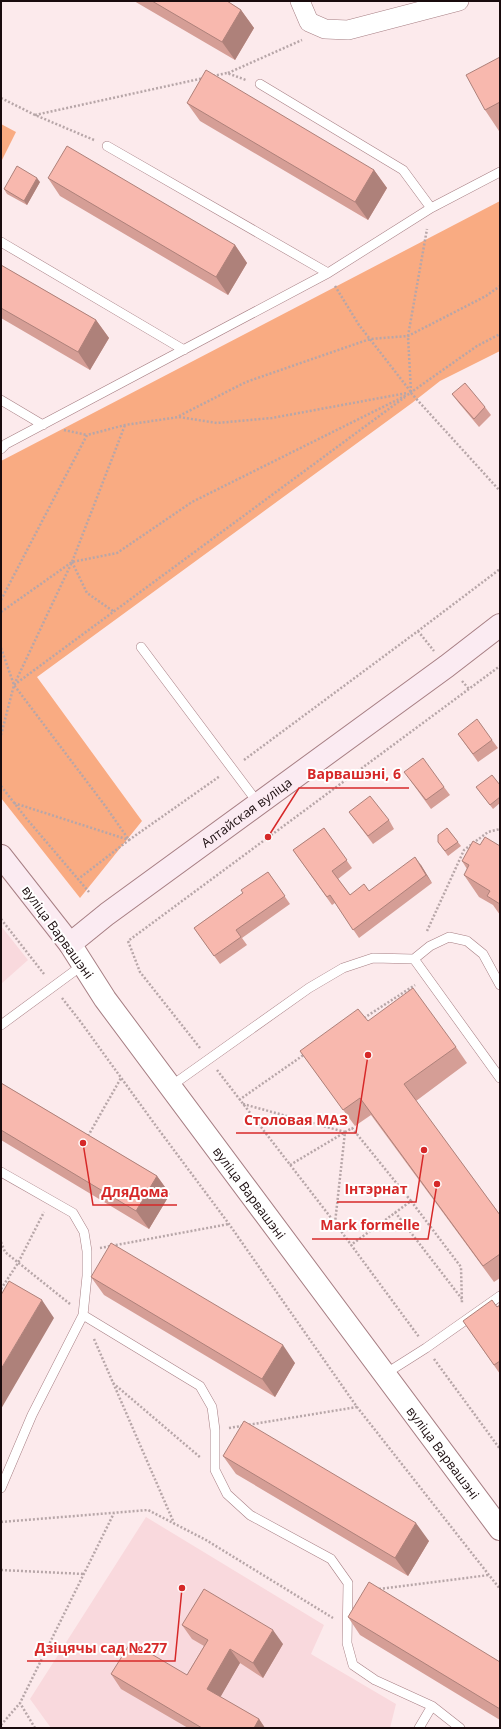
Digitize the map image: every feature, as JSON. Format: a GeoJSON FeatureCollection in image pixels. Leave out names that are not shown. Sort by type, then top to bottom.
{"type":"FeatureCollection","features":[{"type":"Feature","properties":{"kind":"main road","name":"Алтайская вуліца"},"geometry":{"type":"LineString","coordinates":[[70,944],[107,914],[447,666],[500,625]]}},
{"type":"Feature","properties":{"kind":"main road","name":"вуліца Варвашэні"},"geometry":{"type":"LineString","coordinates":[[1,856],[70,944]]}},
{"type":"Feature","properties":{"kind":"street"},"geometry":{"type":"LineString","coordinates":[[300,1],[309,22],[325,30],[348,30],[459,1]]}},
{"type":"Feature","properties":{"kind":"street","name":"вуліца Варвашэні"},"geometry":{"type":"LineString","coordinates":[[70,944],[106,999],[500,1529]]}},
{"type":"Feature","properties":{"kind":"lane"},"geometry":{"type":"LineString","coordinates":[[260,84],[403,170],[431,208]]}},
{"type":"Feature","properties":{"kind":"lane"},"geometry":{"type":"LineString","coordinates":[[107,146],[328,274]]}},
{"type":"Feature","properties":{"kind":"lane"},"geometry":{"type":"LineString","coordinates":[[1,448],[328,274],[431,208],[500,172]]}},
{"type":"Feature","properties":{"kind":"lane"},"geometry":{"type":"LineString","coordinates":[[1,242],[184,350]]}},
{"type":"Feature","properties":{"kind":"lane"},"geometry":{"type":"LineString","coordinates":[[1,400],[42,425]]}},
{"type":"Feature","properties":{"kind":"lane"},"geometry":{"type":"LineString","coordinates":[[141,647],[258,803]]}},
{"type":"Feature","properties":{"kind":"lane"},"geometry":{"type":"LineString","coordinates":[[171,1086],[309,988],[343,968],[373,958],[414,959],[430,946],[449,937],[467,941],[482,954],[500,985]]}},
{"type":"Feature","properties":{"kind":"lane"},"geometry":{"type":"LineString","coordinates":[[414,959],[500,1078]]}},
{"type":"Feature","properties":{"kind":"lane"},"geometry":{"type":"LineString","coordinates":[[1,1025],[84,964]]}},
{"type":"Feature","properties":{"kind":"lane"},"geometry":{"type":"LineString","coordinates":[[1,1172],[73,1213],[84,1232],[87,1251],[88,1276],[83,1315],[32,1415],[1,1488]]}},
{"type":"Feature","properties":{"kind":"lane"},"geometry":{"type":"LineString","coordinates":[[384,1374],[426,1348],[463,1320],[500,1296]]}},
{"type":"Feature","properties":{"kind":"lane"},"geometry":{"type":"LineString","coordinates":[[83,1315],[200,1386],[212,1407],[215,1430],[215,1470],[227,1494],[250,1515],[331,1559],[348,1583],[348,1643],[353,1665],[375,1680],[432,1706],[460,1728]]}},
{"type":"Feature","properties":{"kind":"lane"},"geometry":{"type":"LineString","coordinates":[[419,1728],[432,1706]]}},
{"type":"Feature","properties":{"kind":"path"},"geometry":{"type":"LineString","coordinates":[[212,77],[227,73],[325,30]]}},
{"type":"Feature","properties":{"kind":"path"},"geometry":{"type":"LineString","coordinates":[[227,73],[260,84]]}},
{"type":"Feature","properties":{"kind":"path"},"geometry":{"type":"LineString","coordinates":[[35,116],[204,78]]}},
{"type":"Feature","properties":{"kind":"path"},"geometry":{"type":"LineString","coordinates":[[1,98],[35,116],[107,146]]}},
{"type":"Feature","properties":{"kind":"path"},"geometry":{"type":"LineString","coordinates":[[411,393],[408,336],[431,208]]}},
{"type":"Feature","properties":{"kind":"path"},"geometry":{"type":"LineString","coordinates":[[328,274],[359,325],[411,393],[500,492]]}},
{"type":"Feature","properties":{"kind":"path"},"geometry":{"type":"LineString","coordinates":[[179,417],[246,382],[370,339],[408,336],[486,296],[500,286]]}},
{"type":"Feature","properties":{"kind":"path"},"geometry":{"type":"LineString","coordinates":[[14,685],[411,393],[477,346],[500,334]]}},
{"type":"Feature","properties":{"kind":"path"},"geometry":{"type":"LineString","coordinates":[[1,600],[87,435],[125,425],[179,417],[217,423],[272,418],[411,393]]}},
{"type":"Feature","properties":{"kind":"path"},"geometry":{"type":"LineString","coordinates":[[1,612],[72,562],[117,553],[192,502],[411,393]]}},
{"type":"Feature","properties":{"kind":"path"},"geometry":{"type":"LineString","coordinates":[[1,735],[14,685],[72,562],[125,425]]}},
{"type":"Feature","properties":{"kind":"path"},"geometry":{"type":"LineString","coordinates":[[72,562],[87,593],[113,611]]}},
{"type":"Feature","properties":{"kind":"path"},"geometry":{"type":"LineString","coordinates":[[77,880],[129,840],[232,768],[500,570]]}},
{"type":"Feature","properties":{"kind":"path"},"geometry":{"type":"LineString","coordinates":[[418,631],[437,654]]}},
{"type":"Feature","properties":{"kind":"path"},"geometry":{"type":"LineString","coordinates":[[1,648],[14,685],[129,840]]}},
{"type":"Feature","properties":{"kind":"path"},"geometry":{"type":"LineString","coordinates":[[500,666],[128,941],[140,972],[335,1223],[500,1449]]}},
{"type":"Feature","properties":{"kind":"path"},"geometry":{"type":"LineString","coordinates":[[1,786],[77,880],[89,892]]}},
{"type":"Feature","properties":{"kind":"path"},"geometry":{"type":"LineString","coordinates":[[14,803],[129,840]]}},
{"type":"Feature","properties":{"kind":"path"},"geometry":{"type":"LineString","coordinates":[[414,959],[464,850],[488,832],[500,829]]}},
{"type":"Feature","properties":{"kind":"path"},"geometry":{"type":"LineString","coordinates":[[1,919],[44,974]]}},
{"type":"Feature","properties":{"kind":"path"},"geometry":{"type":"LineString","coordinates":[[357,1021],[371,1014],[427,977]]}},
{"type":"Feature","properties":{"kind":"path"},"geometry":{"type":"LineString","coordinates":[[62,998],[229,1224],[357,1407],[500,1589]]}},
{"type":"Feature","properties":{"kind":"path"},"geometry":{"type":"LineString","coordinates":[[239,1100],[310,1050]]}},
{"type":"Feature","properties":{"kind":"path"},"geometry":{"type":"LineString","coordinates":[[88,1136],[121,1078]]}},
{"type":"Feature","properties":{"kind":"path"},"geometry":{"type":"LineString","coordinates":[[243,1104],[345,1132]]}},
{"type":"Feature","properties":{"kind":"path"},"geometry":{"type":"LineString","coordinates":[[290,1165],[352,1128],[411,1201],[461,1267],[463,1320]]}},
{"type":"Feature","properties":{"kind":"path"},"geometry":{"type":"LineString","coordinates":[[335,1223],[345,1132]]}},
{"type":"Feature","properties":{"kind":"path"},"geometry":{"type":"LineString","coordinates":[[1,1289],[18,1263],[50,1200]]}},
{"type":"Feature","properties":{"kind":"path"},"geometry":{"type":"LineString","coordinates":[[351,1245],[411,1201]]}},
{"type":"Feature","properties":{"kind":"path"},"geometry":{"type":"LineString","coordinates":[[395,1212],[462,1300]]}},
{"type":"Feature","properties":{"kind":"path"},"geometry":{"type":"LineString","coordinates":[[87,1251],[229,1224]]}},
{"type":"Feature","properties":{"kind":"path"},"geometry":{"type":"LineString","coordinates":[[1,1242],[5,1252],[83,1315],[174,1524]]}},
{"type":"Feature","properties":{"kind":"path"},"geometry":{"type":"LineString","coordinates":[[113,1383],[215,1470]]}},
{"type":"Feature","properties":{"kind":"path"},"geometry":{"type":"LineString","coordinates":[[215,1430],[357,1407]]}},
{"type":"Feature","properties":{"kind":"path"},"geometry":{"type":"LineString","coordinates":[[1,1522],[148,1510],[206,1540],[348,1626]]}},
{"type":"Feature","properties":{"kind":"path"},"geometry":{"type":"LineString","coordinates":[[1,1725],[20,1702],[114,1513]]}},
{"type":"Feature","properties":{"kind":"path"},"geometry":{"type":"LineString","coordinates":[[1,1570],[84,1574]]}},
{"type":"Feature","properties":{"kind":"path"},"geometry":{"type":"LineString","coordinates":[[348,1593],[489,1575]]}},
{"type":"Feature","properties":{"kind":"path"},"geometry":{"type":"LineString","coordinates":[[20,1702],[35,1728]]}},
{"type":"Feature","properties":{"kind":"shaded area"},"geometry":{"type":"Polygon","coordinates":[[[1,124],[16,132],[1,162],[1,124]]]}},
{"type":"Feature","properties":{"kind":"shaded area"},"geometry":{"type":"Polygon","coordinates":[[[500,201],[500,351],[440,381],[37,677],[142,821],[80,898],[1,798],[1,461],[500,201]]]}},
{"type":"Feature","properties":{"kind":"shaded area"},"geometry":{"type":"Polygon","coordinates":[[[1,926],[28,960],[1,984],[1,926]]]}},
{"type":"Feature","properties":{"kind":"shaded area"},"geometry":{"type":"Polygon","coordinates":[[[146,1517],[324,1625],[311,1654],[396,1704],[390,1728],[51,1728],[30,1699],[146,1517]]]}},
{"type":"Feature","properties":{"kind":"building"},"geometry":{"type":"Polygon","coordinates":[[[152,1],[227,1],[241,10],[222,42],[152,1]]]}},
{"type":"Feature","properties":{"kind":"building"},"geometry":{"type":"Polygon","coordinates":[[[500,57],[500,102],[485,110],[466,75],[500,57]]]}},
{"type":"Feature","properties":{"kind":"building"},"geometry":{"type":"Polygon","coordinates":[[[206,70],[374,170],[355,202],[187,103],[206,70]]]}},
{"type":"Feature","properties":{"kind":"building"},"geometry":{"type":"Polygon","coordinates":[[[67,146],[235,245],[216,277],[48,178],[67,146]]]}},
{"type":"Feature","properties":{"kind":"building"},"geometry":{"type":"Polygon","coordinates":[[[17,166],[37,178],[24,201],[4,189],[17,166]]]}},
{"type":"Feature","properties":{"kind":"building"},"geometry":{"type":"Polygon","coordinates":[[[1,265],[96,320],[78,352],[1,308],[1,265]]]}},
{"type":"Feature","properties":{"kind":"building"},"geometry":{"type":"Polygon","coordinates":[[[465,383],[485,407],[474,419],[452,394],[465,383]]]}},
{"type":"Feature","properties":{"kind":"building"},"geometry":{"type":"Polygon","coordinates":[[[477,719],[492,740],[473,754],[458,734],[477,719]]]}},
{"type":"Feature","properties":{"kind":"building"},"geometry":{"type":"Polygon","coordinates":[[[423,758],[444,787],[426,800],[404,772],[423,758]]]}},
{"type":"Feature","properties":{"kind":"building"},"geometry":{"type":"Polygon","coordinates":[[[492,775],[500,785],[500,797],[490,805],[476,787],[492,775]]]}},
{"type":"Feature","properties":{"kind":"building"},"geometry":{"type":"Polygon","coordinates":[[[370,796],[389,820],[368,836],[349,812],[370,796]]]}},
{"type":"Feature","properties":{"kind":"building"},"geometry":{"type":"Polygon","coordinates":[[[324,828],[347,860],[332,871],[350,895],[364,884],[369,891],[415,857],[426,875],[353,930],[330,895],[327,897],[293,850],[324,828]]]}},
{"type":"Feature","properties":{"kind":"building"},"geometry":{"type":"Polygon","coordinates":[[[447,828],[458,842],[445,851],[438,842],[438,835],[447,828]]]}},
{"type":"Feature","properties":{"kind":"building"},"geometry":{"type":"Polygon","coordinates":[[[485,837],[500,846],[500,904],[487,896],[490,891],[464,875],[469,865],[462,861],[473,841],[480,845],[485,837]]]}},
{"type":"Feature","properties":{"kind":"building"},"geometry":{"type":"Polygon","coordinates":[[[268,872],[285,896],[236,930],[241,937],[214,956],[194,928],[243,893],[241,890],[268,872]]]}},
{"type":"Feature","properties":{"kind":"building"},"geometry":{"type":"Polygon","coordinates":[[[413,988],[456,1047],[404,1084],[500,1215],[500,1254],[483,1266],[360,1098],[343,1110],[300,1051],[358,1009],[368,1021],[413,988]]]}},
{"type":"Feature","properties":{"kind":"building"},"geometry":{"type":"Polygon","coordinates":[[[1,1083],[157,1176],[136,1211],[1,1130],[1,1083]]]}},
{"type":"Feature","properties":{"kind":"building"},"geometry":{"type":"Polygon","coordinates":[[[111,1243],[283,1345],[262,1379],[91,1277],[111,1243]]]}},
{"type":"Feature","properties":{"kind":"building"},"geometry":{"type":"Polygon","coordinates":[[[9,1281],[42,1300],[1,1369],[1,1295],[9,1281]]]}},
{"type":"Feature","properties":{"kind":"building"},"geometry":{"type":"Polygon","coordinates":[[[492,1300],[497,1307],[500,1305],[500,1361],[494,1365],[463,1321],[492,1300]]]}},
{"type":"Feature","properties":{"kind":"building"},"geometry":{"type":"Polygon","coordinates":[[[244,1421],[416,1523],[395,1558],[223,1456],[244,1421]]]}},
{"type":"Feature","properties":{"kind":"building"},"geometry":{"type":"Polygon","coordinates":[[[369,1582],[500,1662],[500,1709],[348,1617],[369,1582]]]}},
{"type":"Feature","properties":{"kind":"building"},"geometry":{"type":"Polygon","coordinates":[[[204,1589],[273,1630],[253,1663],[230,1649],[207,1689],[259,1719],[254,1728],[202,1728],[111,1674],[131,1642],[187,1675],[208,1640],[182,1625],[204,1589]]]}},
{"type":"Feature","properties":{"kind":"place","name":"Варвашэні, 6"},"geometry":{"type":"Point","coordinates":[268,837]}},
{"type":"Feature","properties":{"kind":"place","name":"Столовая МАЗ"},"geometry":{"type":"Point","coordinates":[368,1055]}},
{"type":"Feature","properties":{"kind":"place","name":"ДляДома"},"geometry":{"type":"Point","coordinates":[83,1143]}},
{"type":"Feature","properties":{"kind":"place","name":"Інтэрнат"},"geometry":{"type":"Point","coordinates":[424,1150]}},
{"type":"Feature","properties":{"kind":"place","name":"Mark formelle"},"geometry":{"type":"Point","coordinates":[437,1184]}},
{"type":"Feature","properties":{"kind":"place","name":"Дзіцячы сад №277"},"geometry":{"type":"Point","coordinates":[182,1588]}}]}
